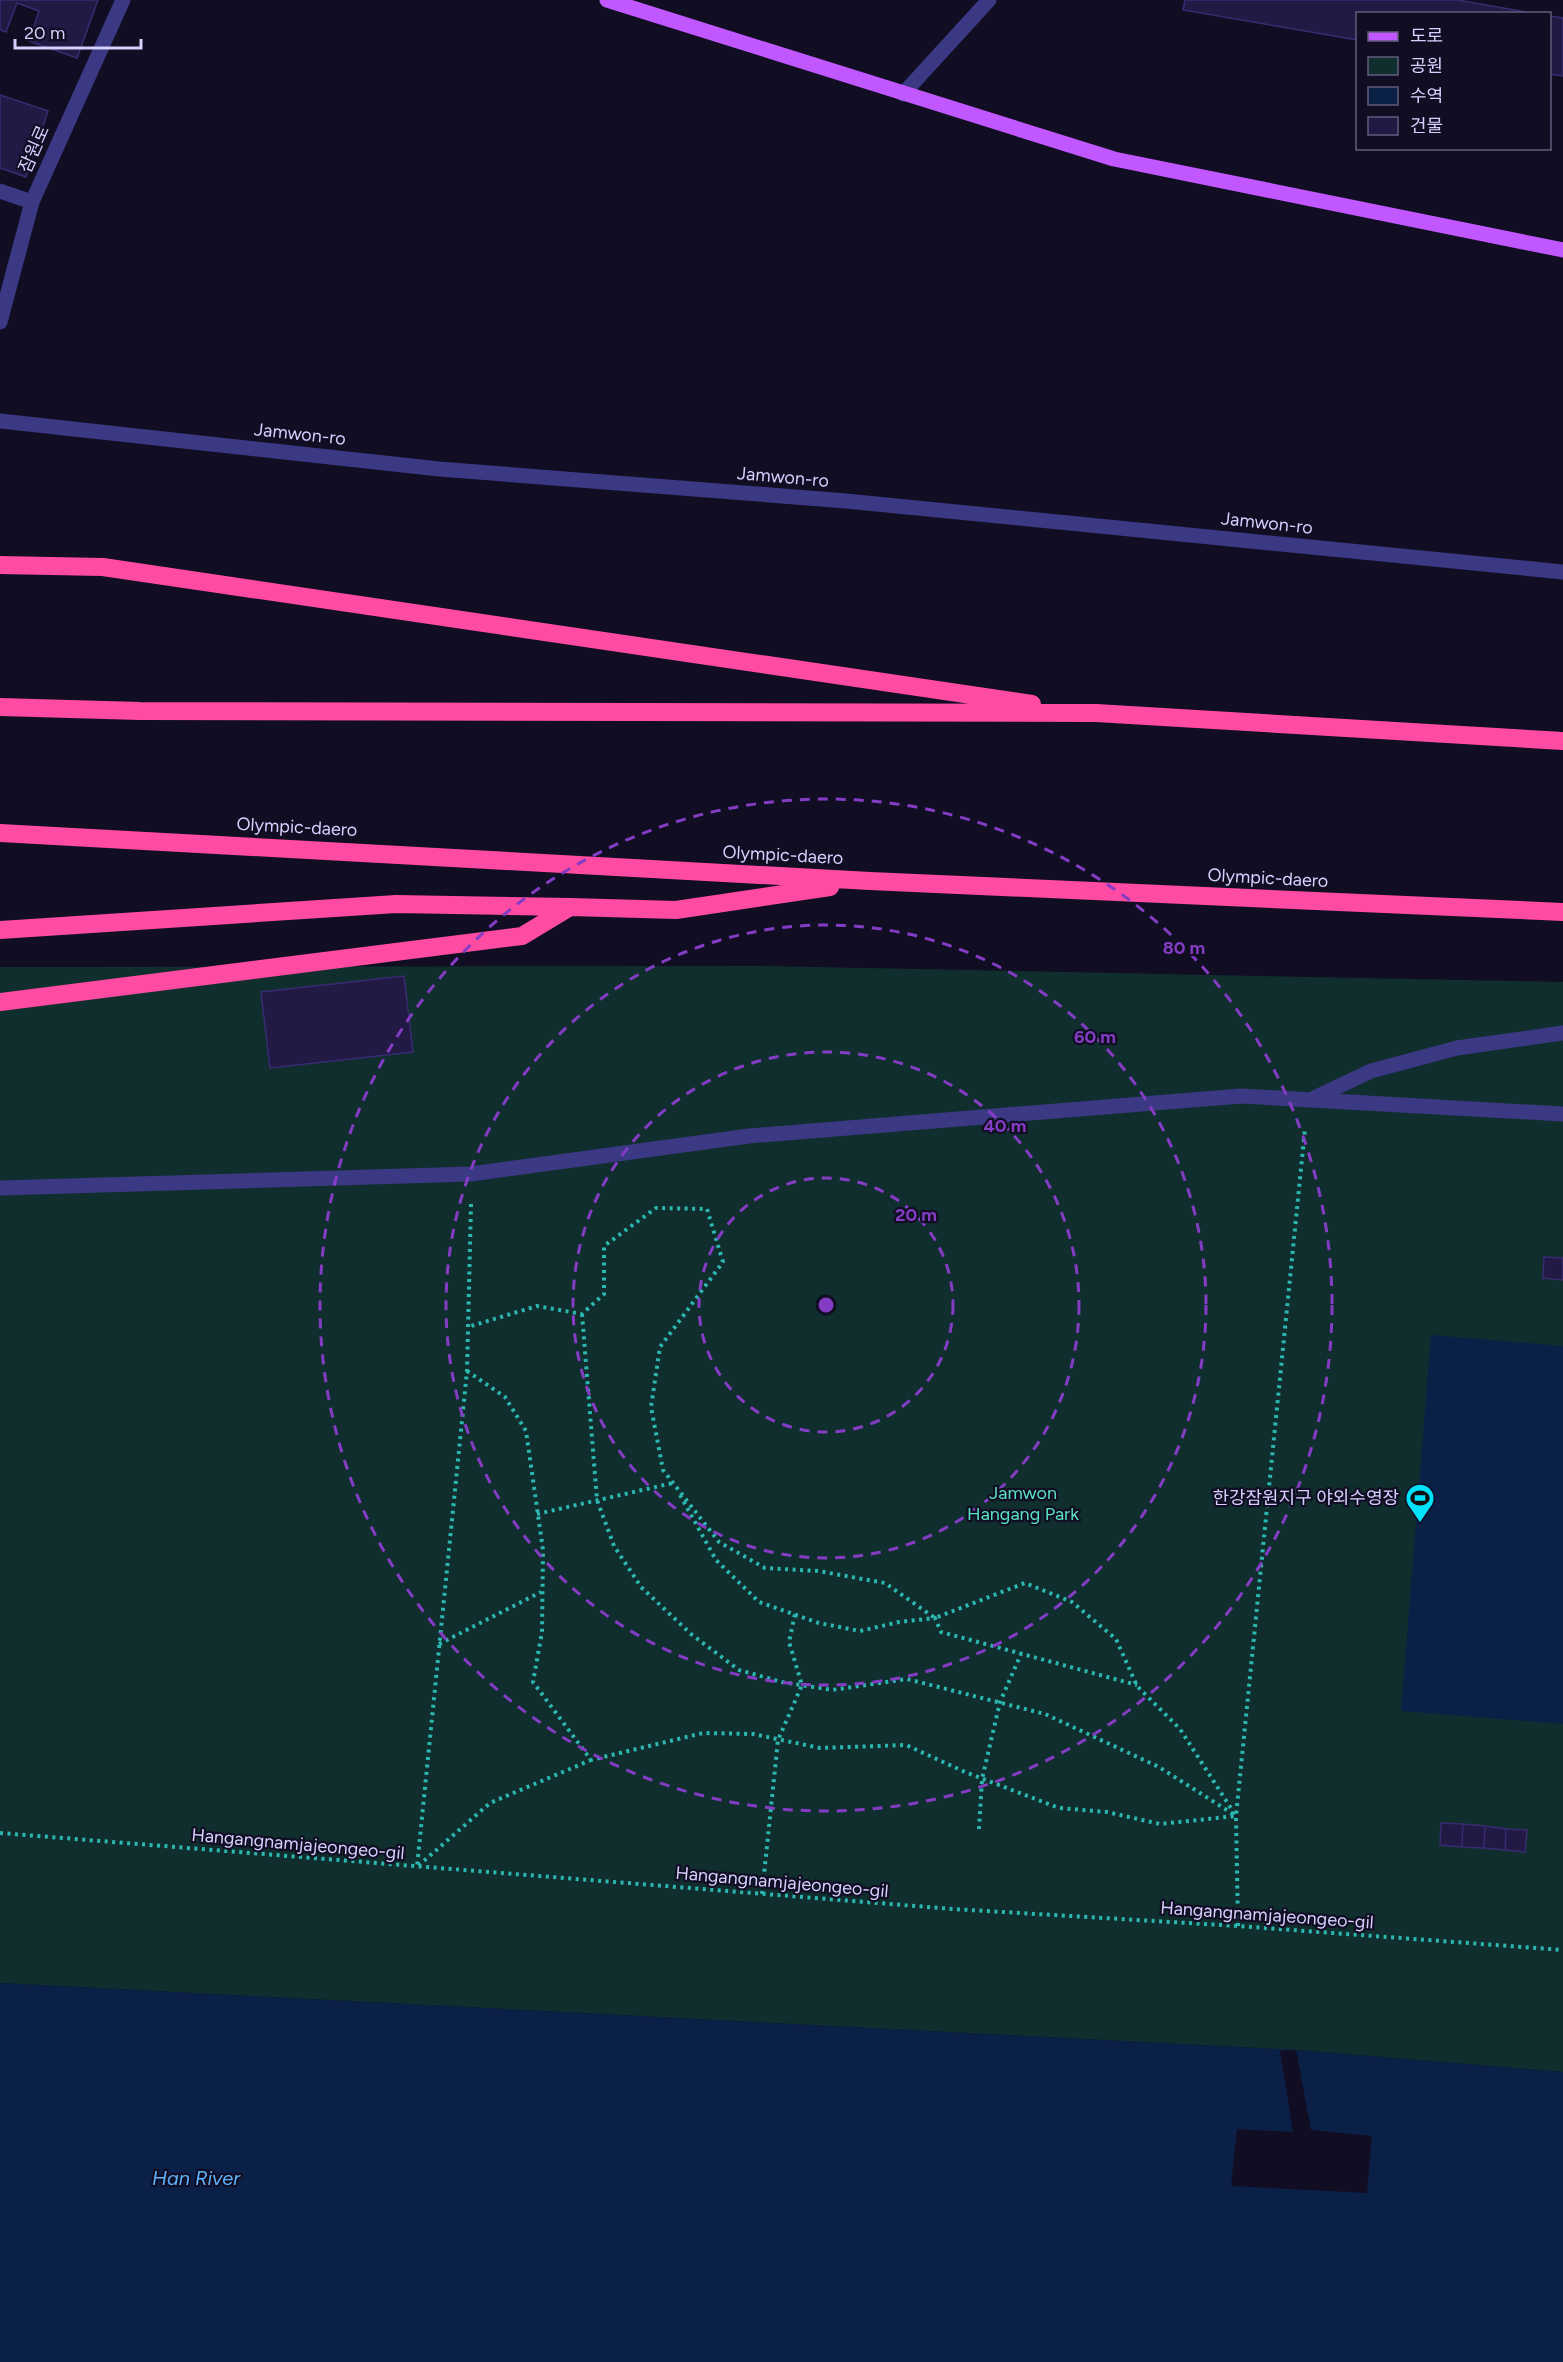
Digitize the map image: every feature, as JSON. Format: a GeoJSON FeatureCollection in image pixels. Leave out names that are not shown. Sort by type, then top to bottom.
{"type":"FeatureCollection","features":[{"type":"Feature","properties":{"kind":"highway"},"geometry":{"type":"LineString","coordinates":[[0,564],[103,567],[1096,713]]}},
{"type":"Feature","properties":{"kind":"highway"},"geometry":{"type":"LineString","coordinates":[[0,707],[140,711],[1096,713],[1563,741]]}},
{"type":"Feature","properties":{"kind":"highway","name":"Olympic-daero"},"geometry":{"type":"LineString","coordinates":[[0,833],[870,881],[1563,912]]}},
{"type":"Feature","properties":{"kind":"highway"},"geometry":{"type":"LineString","coordinates":[[0,930],[396,904],[676,910],[870,881]]}},
{"type":"Feature","properties":{"kind":"highway"},"geometry":{"type":"LineString","coordinates":[[0,1002],[522,936],[570,908]]}},
{"type":"Feature","properties":{"kind":"main road"},"geometry":{"type":"LineString","coordinates":[[608,0],[1114,159],[1563,250]]}},
{"type":"Feature","properties":{"kind":"street","name":"잠원로"},"geometry":{"type":"LineString","coordinates":[[0,322],[32,201],[123,0]]}},
{"type":"Feature","properties":{"kind":"street"},"geometry":{"type":"LineString","coordinates":[[903,94],[989,0]]}},
{"type":"Feature","properties":{"kind":"street"},"geometry":{"type":"LineString","coordinates":[[0,191],[32,201]]}},
{"type":"Feature","properties":{"kind":"street","name":"Jamwon-ro"},"geometry":{"type":"LineString","coordinates":[[0,421],[439,469],[846,501],[1563,572]]}},
{"type":"Feature","properties":{"kind":"street"},"geometry":{"type":"LineString","coordinates":[[1308,1101],[1371,1071],[1457,1048],[1563,1033]]}},
{"type":"Feature","properties":{"kind":"street"},"geometry":{"type":"LineString","coordinates":[[0,1188],[471,1174],[761,1135],[1241,1096],[1563,1114]]}},
{"type":"Feature","properties":{"kind":"path"},"geometry":{"type":"LineString","coordinates":[[1238,1926],[1236,1816],[1308,1101]]}},
{"type":"Feature","properties":{"kind":"path"},"geometry":{"type":"LineString","coordinates":[[417,1867],[467,1371],[471,1174]]}},
{"type":"Feature","properties":{"kind":"path"},"geometry":{"type":"LineString","coordinates":[[582,1314],[604,1294],[604,1246],[656,1208],[707,1209],[723,1262],[660,1347],[651,1407],[663,1470],[719,1542],[765,1568],[818,1571],[885,1583],[935,1617],[941,1632],[1137,1686]]}},
{"type":"Feature","properties":{"kind":"path"},"geometry":{"type":"LineString","coordinates":[[468,1327],[537,1306],[582,1314]]}},
{"type":"Feature","properties":{"kind":"path"},"geometry":{"type":"LineString","coordinates":[[582,1314],[597,1500],[614,1546],[642,1587],[692,1634],[739,1670],[802,1685],[832,1690],[907,1679],[1045,1714],[1159,1767],[1236,1816]]}},
{"type":"Feature","properties":{"kind":"path"},"geometry":{"type":"LineString","coordinates":[[467,1371],[505,1397],[526,1431],[543,1550],[542,1632],[533,1683],[591,1760]]}},
{"type":"Feature","properties":{"kind":"path"},"geometry":{"type":"LineString","coordinates":[[673,1483],[716,1560],[759,1602],[795,1614],[860,1631],[935,1617],[1025,1583],[1072,1602],[1116,1639],[1137,1686],[1180,1729],[1236,1816]]}},
{"type":"Feature","properties":{"kind":"path"},"geometry":{"type":"LineString","coordinates":[[537,1514],[673,1483]]}},
{"type":"Feature","properties":{"kind":"path"},"geometry":{"type":"LineString","coordinates":[[438,1644],[541,1592]]}},
{"type":"Feature","properties":{"kind":"path"},"geometry":{"type":"LineString","coordinates":[[762,1894],[778,1740],[802,1685],[789,1642],[795,1614]]}},
{"type":"Feature","properties":{"kind":"path"},"geometry":{"type":"LineString","coordinates":[[979,1828],[982,1779],[1000,1702],[1021,1654]]}},
{"type":"Feature","properties":{"kind":"path"},"geometry":{"type":"LineString","coordinates":[[417,1867],[490,1803],[591,1760],[704,1733],[753,1734],[820,1748],[906,1745],[982,1779],[1059,1808],[1107,1812],[1160,1824],[1236,1816]]}},
{"type":"Feature","properties":{"kind":"path","name":"Hangangnamjajeongeo-gil"},"geometry":{"type":"LineString","coordinates":[[0,1833],[953,1909],[1238,1926],[1563,1950]]}},
{"type":"Feature","properties":{"kind":"green space","name":"Jamwon Hangang Park"},"geometry":{"type":"Polygon","coordinates":[[[762,966],[1563,982],[1563,2072],[1296,2050],[0,1983],[0,967],[762,966]]]}},
{"type":"Feature","properties":{"kind":"water"},"geometry":{"type":"Polygon","coordinates":[[[1431,1335],[1563,1346],[1563,1724],[1401,1711],[1431,1335]]]}},
{"type":"Feature","properties":{"kind":"water","name":"Han River"},"geometry":{"type":"Polygon","coordinates":[[[0,1983],[1296,2050],[1563,2072],[1563,2362],[0,2362],[0,1983]]]}},
{"type":"Feature","properties":{"kind":"pier"},"geometry":{"type":"Polygon","coordinates":[[[1296,2050],[1311,2130],[1372,2136],[1367,2193],[1231,2186],[1237,2129],[1293,2132],[1280,2051],[1296,2050]]]}},
{"type":"Feature","properties":{"kind":"building"},"geometry":{"type":"Polygon","coordinates":[[[0,0],[98,0],[77,58],[29,41],[39,11],[17,3],[6,32],[0,30],[0,0]]]}},
{"type":"Feature","properties":{"kind":"building"},"geometry":{"type":"Polygon","coordinates":[[[1185,0],[1458,0],[1526,12],[1356,12],[1356,40],[1183,10],[1185,0]]]}},
{"type":"Feature","properties":{"kind":"building"},"geometry":{"type":"Polygon","coordinates":[[[1551,16],[1563,18],[1563,76],[1551,74],[1551,16]]]}},
{"type":"Feature","properties":{"kind":"building"},"geometry":{"type":"Polygon","coordinates":[[[0,95],[48,111],[26,177],[0,168],[0,95]]]}},
{"type":"Feature","properties":{"kind":"building"},"geometry":{"type":"Polygon","coordinates":[[[404,976],[413,1052],[270,1068],[261,992],[404,976]]]}},
{"type":"Feature","properties":{"kind":"building"},"geometry":{"type":"Polygon","coordinates":[[[1544,1257],[1563,1258],[1563,1280],[1543,1278],[1544,1257]]]}},
{"type":"Feature","properties":{"kind":"building"},"geometry":{"type":"Polygon","coordinates":[[[1441,1823],[1463,1824],[1462,1847],[1440,1845],[1441,1823]]]}},
{"type":"Feature","properties":{"kind":"building"},"geometry":{"type":"Polygon","coordinates":[[[1463,1824],[1485,1826],[1484,1848],[1462,1847],[1463,1824]]]}},
{"type":"Feature","properties":{"kind":"building"},"geometry":{"type":"Polygon","coordinates":[[[1485,1826],[1506,1829],[1505,1850],[1484,1848],[1485,1826]]]}},
{"type":"Feature","properties":{"kind":"building"},"geometry":{"type":"Polygon","coordinates":[[[1506,1829],[1527,1830],[1525,1852],[1505,1850],[1506,1829]]]}},
{"type":"Feature","properties":{"kind":"place","name":"한강잠원지구 야외수영장"},"geometry":{"type":"Point","coordinates":[1420,1524]}}]}
